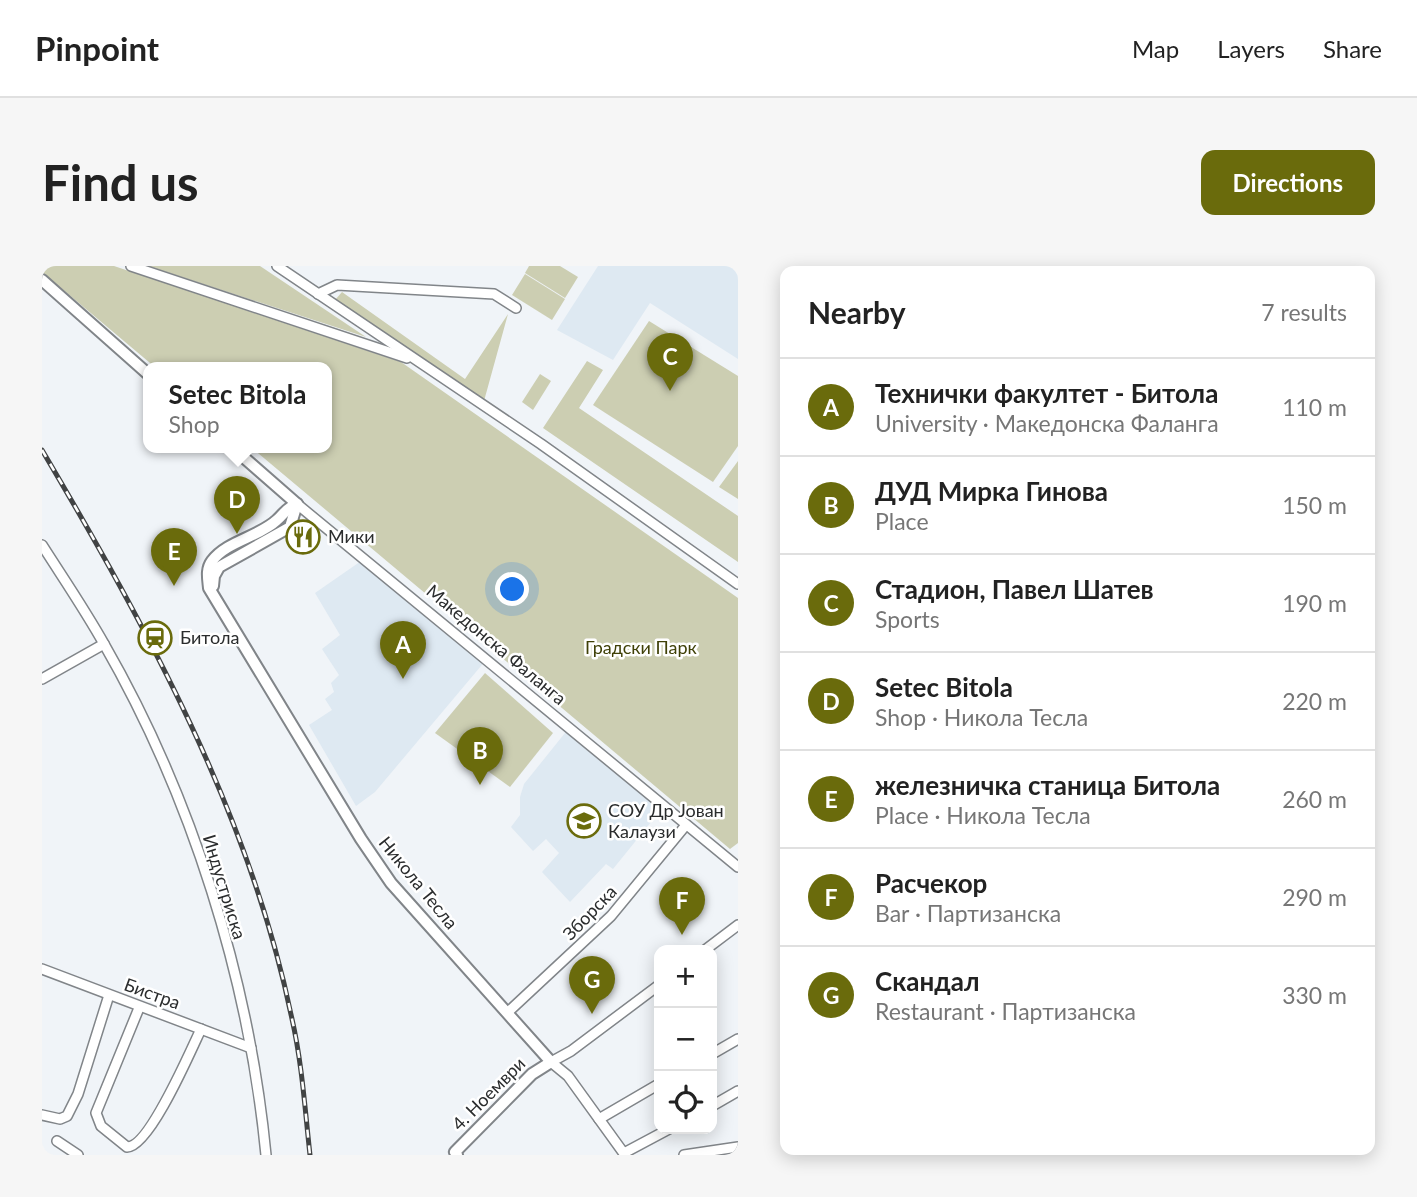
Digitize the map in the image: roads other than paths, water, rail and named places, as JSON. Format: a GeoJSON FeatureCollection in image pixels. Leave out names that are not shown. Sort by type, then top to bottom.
{"type":"FeatureCollection","features":[{"type":"Feature","properties":{"kind":"main road"},"geometry":{"type":"LineString","coordinates":[[42,280],[143,370]]}},
{"type":"Feature","properties":{"kind":"main road","name":"Македонска Фаланга"},"geometry":{"type":"LineString","coordinates":[[239,453],[297,504]]}},
{"type":"Feature","properties":{"kind":"main road","name":"Никола Тесла"},"geometry":{"type":"LineString","coordinates":[[297,504],[285,508],[277,520],[220,554],[211,563],[207,573],[209,588],[361,839],[391,883],[551,1062]]}},
{"type":"Feature","properties":{"kind":"main road","name":"4. Ноември"},"geometry":{"type":"LineString","coordinates":[[457,1155],[455,1152],[525,1081],[551,1062]]}},
{"type":"Feature","properties":{"kind":"street"},"geometry":{"type":"LineString","coordinates":[[131,266],[419,362]]}},
{"type":"Feature","properties":{"kind":"street"},"geometry":{"type":"LineString","coordinates":[[277,266],[738,584]]}},
{"type":"Feature","properties":{"kind":"street"},"geometry":{"type":"LineString","coordinates":[[318,294],[337,285],[494,294],[516,308]]}},
{"type":"Feature","properties":{"kind":"street","name":"Македонска Фаланга"},"geometry":{"type":"LineString","coordinates":[[297,504],[738,867]]}},
{"type":"Feature","properties":{"kind":"street","name":"Индустриска"},"geometry":{"type":"LineString","coordinates":[[42,545],[104,644],[164,766],[202,864],[251,1048],[259,1085],[266,1155]]}},
{"type":"Feature","properties":{"kind":"street"},"geometry":{"type":"LineString","coordinates":[[42,679],[104,644]]}},
{"type":"Feature","properties":{"kind":"street","name":"Зборска"},"geometry":{"type":"LineString","coordinates":[[507,1013],[611,916],[686,825]]}},
{"type":"Feature","properties":{"kind":"street"},"geometry":{"type":"LineString","coordinates":[[712,945],[738,926]]}},
{"type":"Feature","properties":{"kind":"street","name":"Бистра"},"geometry":{"type":"LineString","coordinates":[[42,969],[139,1008],[251,1048]]}},
{"type":"Feature","properties":{"kind":"street"},"geometry":{"type":"LineString","coordinates":[[551,1062],[571,1051],[654,989]]}},
{"type":"Feature","properties":{"kind":"street"},"geometry":{"type":"LineString","coordinates":[[42,1115],[61,1119],[67,1116],[78,1094],[109,995]]}},
{"type":"Feature","properties":{"kind":"street"},"geometry":{"type":"LineString","coordinates":[[139,1008],[96,1113],[101,1126],[127,1147],[136,1145],[154,1123],[201,1029]]}},
{"type":"Feature","properties":{"kind":"street"},"geometry":{"type":"LineString","coordinates":[[717,1051],[738,1039]]}},
{"type":"Feature","properties":{"kind":"street","name":"Никола Тесла"},"geometry":{"type":"LineString","coordinates":[[551,1062],[568,1076],[625,1154]]}},
{"type":"Feature","properties":{"kind":"street"},"geometry":{"type":"LineString","coordinates":[[599,1119],[654,1087]]}},
{"type":"Feature","properties":{"kind":"street"},"geometry":{"type":"LineString","coordinates":[[717,1102],[738,1091]]}},
{"type":"Feature","properties":{"kind":"street"},"geometry":{"type":"LineString","coordinates":[[625,1154],[660,1134]]}},
{"type":"Feature","properties":{"kind":"street"},"geometry":{"type":"LineString","coordinates":[[57,1141],[78,1155]]}},
{"type":"Feature","properties":{"kind":"street"},"geometry":{"type":"LineString","coordinates":[[684,1155],[738,1147]]}},
{"type":"Feature","properties":{"kind":"railway"},"geometry":{"type":"LineString","coordinates":[[42,450],[119,585],[191,724],[250,869],[274,943],[292,1019],[301,1070],[310,1155]]}},
{"type":"Feature","properties":{"kind":"place","name":"Стадион, Павел Шатев"},"geometry":{"type":"Point","coordinates":[670,391]}},
{"type":"Feature","properties":{"kind":"place","name":"Setec Bitola"},"geometry":{"type":"Point","coordinates":[237,534]}},
{"type":"Feature","properties":{"kind":"place","name":"Мики"},"geometry":{"type":"Point","coordinates":[303,537]}},
{"type":"Feature","properties":{"kind":"place","name":"железничка станица Битола"},"geometry":{"type":"Point","coordinates":[174,586]}},
{"type":"Feature","properties":{"kind":"place","name":"Битола"},"geometry":{"type":"Point","coordinates":[155,638]}},
{"type":"Feature","properties":{"kind":"place","name":"Технички факултет - Битола"},"geometry":{"type":"Point","coordinates":[403,679]}},
{"type":"Feature","properties":{"kind":"place","name":"ДУД Мирка Гинова"},"geometry":{"type":"Point","coordinates":[480,785]}},
{"type":"Feature","properties":{"kind":"place","name":"СОУ Др Јован Калаузи"},"geometry":{"type":"Point","coordinates":[584,821]}},
{"type":"Feature","properties":{"kind":"place","name":"Расчекор"},"geometry":{"type":"Point","coordinates":[682,935]}},
{"type":"Feature","properties":{"kind":"place","name":"Скандал"},"geometry":{"type":"Point","coordinates":[592,1014]}},
{"type":"Feature","properties":{"kind":"park label","name":"Градски Парк"},"geometry":{"type":"Point","coordinates":[641,648]}}]}
